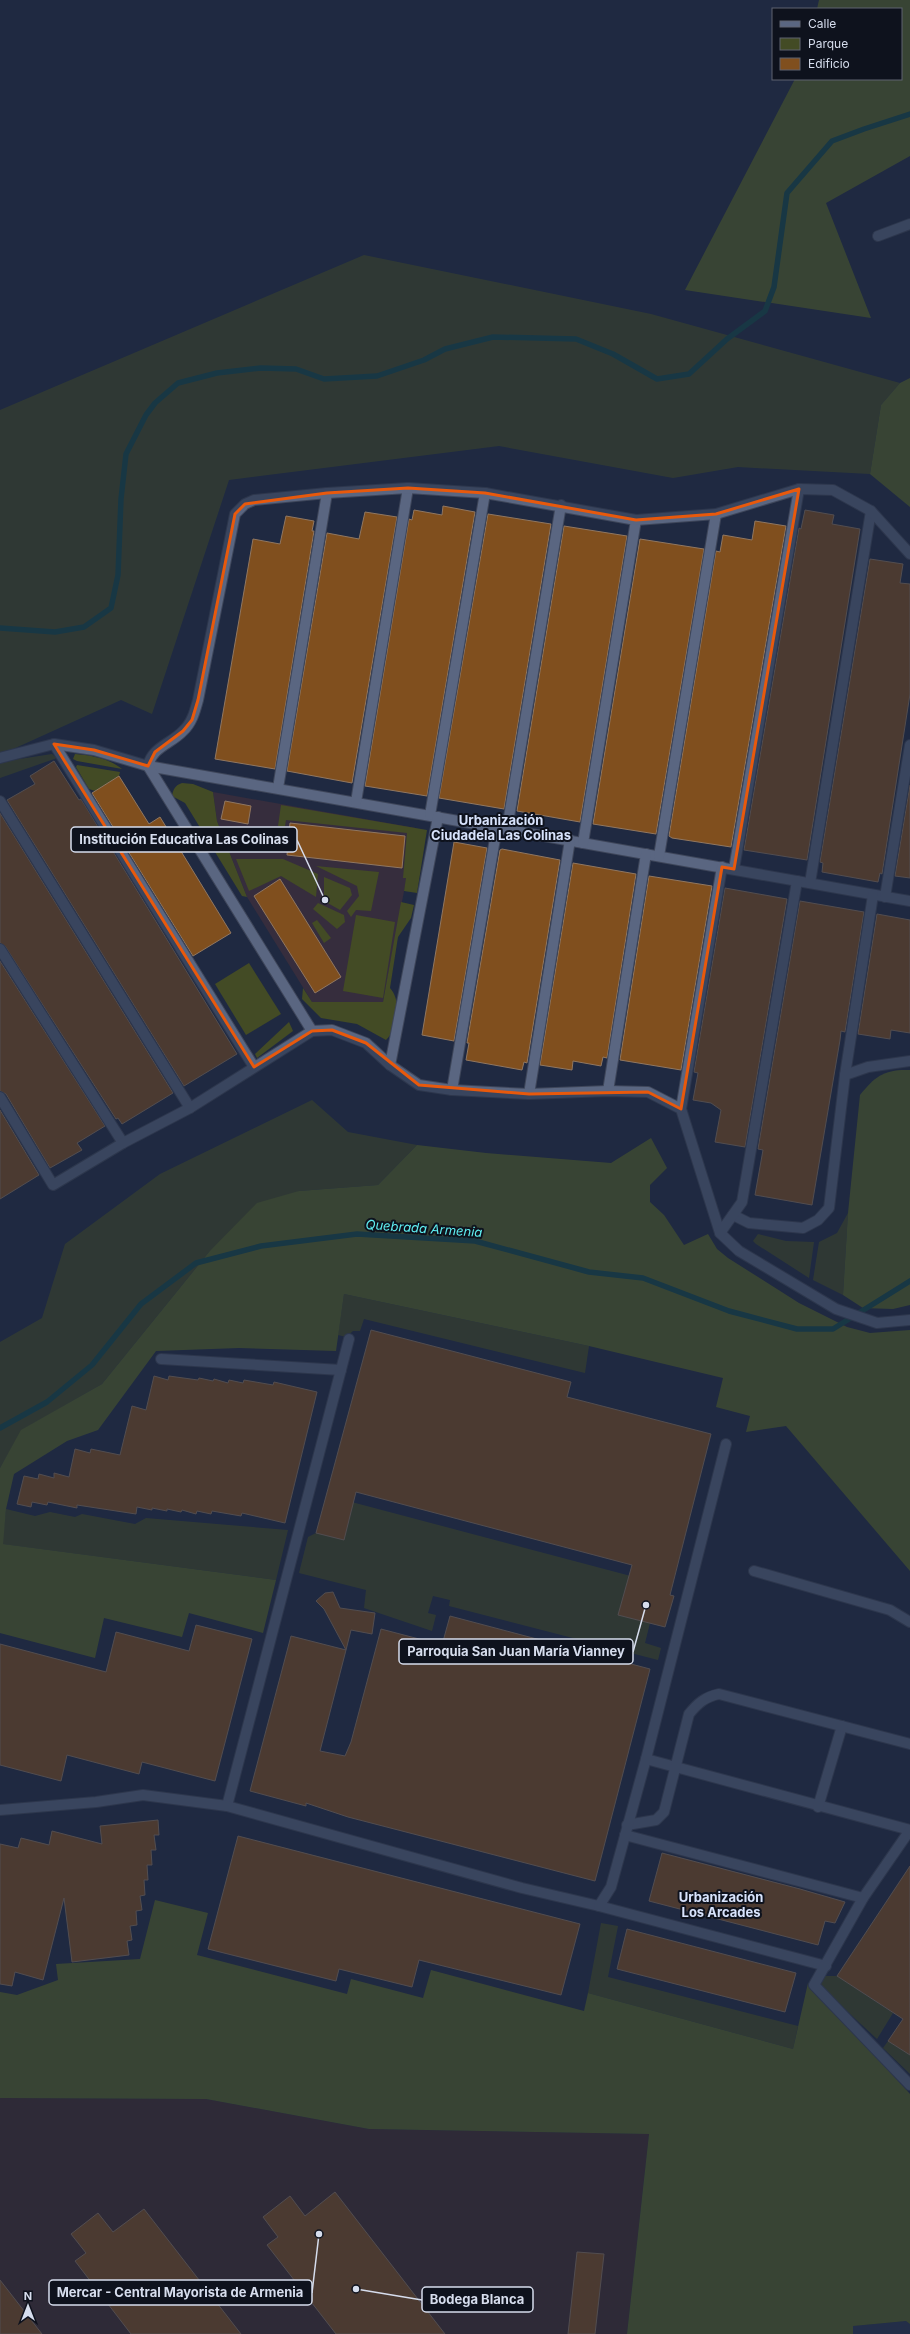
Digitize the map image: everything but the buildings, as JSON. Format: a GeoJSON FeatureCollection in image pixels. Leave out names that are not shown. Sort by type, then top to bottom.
{"type":"FeatureCollection","features":[{"type":"Feature","properties":{"kind":"street"},"geometry":{"type":"LineString","coordinates":[[878,236],[910,224]]}},
{"type":"Feature","properties":{"kind":"street"},"geometry":{"type":"LineString","coordinates":[[356,802],[408,488]]}},
{"type":"Feature","properties":{"kind":"street"},"geometry":{"type":"LineString","coordinates":[[312,1031],[148,766],[150,758],[154,752],[183,731],[192,720],[198,700],[235,514],[245,504],[254,500],[327,493],[408,488],[485,493],[561,505],[636,520],[716,514],[799,489],[833,490],[871,511],[910,554]]}},
{"type":"Feature","properties":{"kind":"street"},"geometry":{"type":"LineString","coordinates":[[734,870],[799,489]]}},
{"type":"Feature","properties":{"kind":"street"},"geometry":{"type":"LineString","coordinates":[[278,788],[327,493]]}},
{"type":"Feature","properties":{"kind":"street"},"geometry":{"type":"LineString","coordinates":[[390,1065],[434,816],[485,493]]}},
{"type":"Feature","properties":{"kind":"street"},"geometry":{"type":"LineString","coordinates":[[452,1090],[561,505]]}},
{"type":"Feature","properties":{"kind":"street"},"geometry":{"type":"LineString","coordinates":[[810,883],[871,511]]}},
{"type":"Feature","properties":{"kind":"street"},"geometry":{"type":"LineString","coordinates":[[659,856],[716,514]]}},
{"type":"Feature","properties":{"kind":"street"},"geometry":{"type":"LineString","coordinates":[[583,843],[636,520]]}},
{"type":"Feature","properties":{"kind":"street"},"geometry":{"type":"LineString","coordinates":[[54,744],[254,1068]]}},
{"type":"Feature","properties":{"kind":"street"},"geometry":{"type":"LineString","coordinates":[[0,758],[54,744],[94,750],[148,766],[910,901]]}},
{"type":"Feature","properties":{"kind":"street"},"geometry":{"type":"LineString","coordinates":[[885,897],[910,744]]}},
{"type":"Feature","properties":{"kind":"street"},"geometry":{"type":"LineString","coordinates":[[0,801],[190,1108]]}},
{"type":"Feature","properties":{"kind":"street"},"geometry":{"type":"LineString","coordinates":[[529,1094],[570,840]]}},
{"type":"Feature","properties":{"kind":"street"},"geometry":{"type":"LineString","coordinates":[[608,1091],[646,854]]}},
{"type":"Feature","properties":{"kind":"street"},"geometry":{"type":"LineString","coordinates":[[722,867],[681,1109],[720,1233],[739,1251],[836,1309],[877,1323],[910,1320]]}},
{"type":"Feature","properties":{"kind":"street"},"geometry":{"type":"LineString","coordinates":[[720,1233],[742,1202],[797,881]]}},
{"type":"Feature","properties":{"kind":"street"},"geometry":{"type":"LineString","coordinates":[[733,1215],[750,1223],[803,1228],[818,1220],[829,1208],[845,1075],[873,895]]}},
{"type":"Feature","properties":{"kind":"street"},"geometry":{"type":"LineString","coordinates":[[0,949],[123,1143]]}},
{"type":"Feature","properties":{"kind":"street"},"geometry":{"type":"LineString","coordinates":[[0,1098],[53,1185],[123,1143],[190,1108],[312,1031],[332,1030],[366,1043],[390,1065],[419,1085],[452,1090],[529,1094],[608,1091],[648,1092],[681,1109]]}},
{"type":"Feature","properties":{"kind":"street"},"geometry":{"type":"LineString","coordinates":[[845,1075],[868,1067],[910,1060]]}},
{"type":"Feature","properties":{"kind":"street"},"geometry":{"type":"LineString","coordinates":[[227,1806],[349,1339]]}},
{"type":"Feature","properties":{"kind":"street"},"geometry":{"type":"LineString","coordinates":[[161,1359],[341,1370]]}},
{"type":"Feature","properties":{"kind":"street"},"geometry":{"type":"LineString","coordinates":[[599,1906],[611,1887],[646,1759],[726,1444]]}},
{"type":"Feature","properties":{"kind":"street"},"geometry":{"type":"LineString","coordinates":[[754,1571],[890,1610],[910,1622]]}},
{"type":"Feature","properties":{"kind":"street"},"geometry":{"type":"LineString","coordinates":[[626,1830],[656,1820],[664,1812],[674,1766],[689,1714],[698,1703],[708,1696],[719,1694],[910,1744]]}},
{"type":"Feature","properties":{"kind":"street"},"geometry":{"type":"LineString","coordinates":[[818,1807],[842,1726]]}},
{"type":"Feature","properties":{"kind":"street"},"geometry":{"type":"LineString","coordinates":[[646,1759],[818,1807],[910,1830],[863,1898],[814,1985],[910,2085]]}},
{"type":"Feature","properties":{"kind":"street"},"geometry":{"type":"LineString","coordinates":[[0,1810],[96,1802],[143,1795],[227,1806],[522,1888],[599,1906],[826,1966]]}},
{"type":"Feature","properties":{"kind":"street"},"geometry":{"type":"LineString","coordinates":[[626,1830],[863,1898]]}},
{"type":"Feature","properties":{"kind":"highlighted area"},"geometry":{"type":"Polygon","coordinates":[[[408,488],[485,493],[636,520],[716,514],[799,489],[734,869],[722,867],[681,1109],[648,1092],[529,1094],[419,1085],[366,1043],[332,1030],[312,1031],[254,1067],[54,744],[94,750],[148,766],[155,752],[183,731],[192,720],[198,700],[235,514],[245,504],[327,493],[408,488]]]}},
{"type":"Feature","properties":{"kind":"shaded area"},"geometry":{"type":"Polygon","coordinates":[[[213,792],[416,828],[383,1002],[312,1002],[247,897],[217,821],[213,792]]]}},
{"type":"Feature","properties":{"kind":"shaded area"},"geometry":{"type":"Polygon","coordinates":[[[0,2098],[206,2099],[369,2129],[649,2134],[627,2334],[0,2334],[0,2098]]]}},
{"type":"Feature","properties":{"kind":"shaded area"},"geometry":{"type":"Polygon","coordinates":[[[906,2321],[910,2324],[910,2334],[853,2334],[852,2326],[906,2321]]]}},
{"type":"Feature","properties":{"kind":"green space"},"geometry":{"type":"Polygon","coordinates":[[[819,0],[910,0],[910,156],[826,203],[871,318],[685,290],[794,80],[902,80],[902,8],[817,8],[819,0]]]}},
{"type":"Feature","properties":{"kind":"green space"},"geometry":{"type":"Polygon","coordinates":[[[364,255],[651,314],[900,383],[881,405],[870,474],[738,467],[673,478],[499,446],[229,480],[152,714],[121,700],[0,755],[0,410],[364,255]]]}},
{"type":"Feature","properties":{"kind":"green space"},"geometry":{"type":"Polygon","coordinates":[[[910,378],[910,507],[870,474],[881,405],[900,383],[910,378]]]}},
{"type":"Feature","properties":{"kind":"green space"},"geometry":{"type":"Polygon","coordinates":[[[52,754],[57,758],[0,778],[0,762],[52,754]]]}},
{"type":"Feature","properties":{"kind":"green space"},"geometry":{"type":"Polygon","coordinates":[[[75,754],[100,758],[122,769],[77,761],[73,759],[75,754]]]}},
{"type":"Feature","properties":{"kind":"green space"},"geometry":{"type":"Polygon","coordinates":[[[77,765],[120,772],[119,776],[95,791],[89,789],[76,767],[77,765]]]}},
{"type":"Feature","properties":{"kind":"green space"},"geometry":{"type":"Polygon","coordinates":[[[182,783],[193,784],[213,792],[217,821],[247,897],[242,896],[185,803],[172,796],[175,788],[182,783]]]}},
{"type":"Feature","properties":{"kind":"green space"},"geometry":{"type":"Polygon","coordinates":[[[281,805],[427,830],[417,893],[404,891],[406,878],[403,878],[407,833],[286,820],[285,826],[278,826],[281,805]]]}},
{"type":"Feature","properties":{"kind":"green space"},"geometry":{"type":"Polygon","coordinates":[[[236,859],[283,859],[318,874],[316,897],[281,876],[249,891],[236,859]]]}},
{"type":"Feature","properties":{"kind":"green space"},"geometry":{"type":"Polygon","coordinates":[[[316,866],[379,872],[371,911],[356,910],[351,917],[347,911],[359,896],[357,886],[316,866]]]}},
{"type":"Feature","properties":{"kind":"green space"},"geometry":{"type":"Polygon","coordinates":[[[324,877],[350,888],[352,895],[340,910],[324,901],[324,877]]]}},
{"type":"Feature","properties":{"kind":"green space"},"geometry":{"type":"Polygon","coordinates":[[[401,902],[414,905],[411,918],[398,937],[390,988],[396,1000],[397,1015],[396,1022],[390,1035],[386,1040],[357,1024],[321,1018],[302,999],[303,988],[312,1002],[383,1002],[401,902]]]}},
{"type":"Feature","properties":{"kind":"green space"},"geometry":{"type":"Polygon","coordinates":[[[318,903],[344,915],[345,922],[337,929],[313,909],[318,903]]]}},
{"type":"Feature","properties":{"kind":"green space"},"geometry":{"type":"Polygon","coordinates":[[[356,915],[395,922],[383,998],[343,991],[356,915]]]}},
{"type":"Feature","properties":{"kind":"green space"},"geometry":{"type":"Polygon","coordinates":[[[317,920],[331,938],[324,943],[312,923],[317,920]]]}},
{"type":"Feature","properties":{"kind":"green space"},"geometry":{"type":"Polygon","coordinates":[[[249,963],[281,1014],[246,1035],[215,984],[249,963]]]}},
{"type":"Feature","properties":{"kind":"green space"},"geometry":{"type":"Polygon","coordinates":[[[289,1022],[293,1031],[257,1058],[255,1054],[289,1022]]]}},
{"type":"Feature","properties":{"kind":"green space"},"geometry":{"type":"Polygon","coordinates":[[[910,1070],[910,1305],[893,1309],[863,1308],[843,1295],[848,1213],[860,1095],[876,1078],[887,1072],[910,1070]]]}},
{"type":"Feature","properties":{"kind":"green space"},"geometry":{"type":"Polygon","coordinates":[[[312,1100],[348,1132],[417,1145],[378,1185],[299,1191],[209,1252],[102,1384],[22,1430],[0,1468],[0,1342],[42,1318],[65,1244],[160,1174],[312,1100]]]}},
{"type":"Feature","properties":{"kind":"green space"},"geometry":{"type":"Polygon","coordinates":[[[651,1138],[667,1168],[650,1185],[650,1202],[664,1215],[684,1245],[708,1234],[717,1249],[728,1258],[799,1303],[847,1327],[870,1333],[910,1330],[910,1571],[786,1426],[746,1432],[750,1416],[716,1407],[723,1378],[589,1346],[344,1294],[336,1351],[239,1348],[156,1351],[98,1430],[67,1441],[14,1474],[6,1509],[3,1544],[276,1580],[263,1633],[189,1613],[182,1637],[104,1618],[95,1658],[0,1633],[0,1468],[21,1430],[102,1384],[209,1252],[257,1203],[299,1191],[378,1185],[417,1145],[486,1153],[611,1163],[651,1138]]]}},
{"type":"Feature","properties":{"kind":"green space"},"geometry":{"type":"Polygon","coordinates":[[[848,1213],[843,1295],[813,1280],[819,1242],[837,1233],[848,1213]]]}},
{"type":"Feature","properties":{"kind":"green space"},"geometry":{"type":"Polygon","coordinates":[[[758,1234],[786,1241],[814,1242],[809,1278],[756,1244],[753,1241],[758,1234]]]}},
{"type":"Feature","properties":{"kind":"green space"},"geometry":{"type":"Polygon","coordinates":[[[344,1294],[589,1346],[585,1373],[364,1319],[360,1331],[353,1331],[346,1337],[338,1335],[344,1294]]]}},
{"type":"Feature","properties":{"kind":"green space"},"geometry":{"type":"Polygon","coordinates":[[[329,1496],[661,1584],[618,1615],[650,1623],[645,1643],[661,1648],[658,1660],[449,1606],[450,1600],[433,1596],[428,1613],[436,1615],[432,1631],[364,1608],[366,1590],[299,1573],[308,1537],[316,1533],[344,1540],[352,1509],[325,1502],[329,1496]]]}},
{"type":"Feature","properties":{"kind":"green space"},"geometry":{"type":"Polygon","coordinates":[[[6,1509],[35,1516],[50,1512],[75,1517],[82,1514],[135,1524],[146,1518],[288,1530],[276,1580],[2,1544],[6,1509]]]}},
{"type":"Feature","properties":{"kind":"green space"},"geometry":{"type":"Polygon","coordinates":[[[155,1900],[208,1913],[197,1955],[347,1994],[351,1979],[423,1998],[431,1970],[584,2011],[588,1993],[793,2049],[808,1983],[910,2094],[910,2324],[906,2321],[853,2326],[853,2334],[627,2334],[649,2134],[369,2129],[206,2099],[0,2098],[0,1992],[17,1995],[58,1980],[56,1964],[140,1959],[155,1900]]]}},
{"type":"Feature","properties":{"kind":"green space"},"geometry":{"type":"Polygon","coordinates":[[[601,1923],[618,1926],[608,1977],[798,2026],[793,2049],[588,1993],[601,1923]]]}},
{"type":"Feature","properties":{"kind":"green space"},"geometry":{"type":"Polygon","coordinates":[[[822,1976],[837,1976],[893,2013],[877,2039],[819,1985],[822,1976]]]}},
{"type":"Feature","properties":{"kind":"green space"},"geometry":{"type":"Polygon","coordinates":[[[888,2041],[910,2055],[910,2074],[883,2048],[888,2041]]]}},
{"type":"Feature","properties":{"kind":"waterway"},"geometry":{"type":"LineString","coordinates":[[0,628],[55,632],[84,627],[111,608],[118,575],[121,499],[126,454],[146,415],[155,403],[178,383],[217,373],[261,368],[296,369],[324,379],[377,376],[424,360],[445,349],[493,337],[576,339],[613,354],[657,379],[689,374],[727,339],[765,311],[774,287],[787,193],[832,141],[910,114]]}},
{"type":"Feature","properties":{"kind":"waterway","name":"Quebrada Armenia"},"geometry":{"type":"LineString","coordinates":[[0,1428],[47,1402],[92,1365],[141,1304],[196,1263],[261,1246],[357,1234],[475,1241],[589,1272],[643,1278],[729,1311],[797,1329],[833,1329],[910,1281]]}},
{"type":"Feature","properties":{"kind":"place","name":"Institución Educativa Las Colinas"},"geometry":{"type":"Point","coordinates":[325,900]}},
{"type":"Feature","properties":{"kind":"place","name":"Parroquia San Juan María Vianney"},"geometry":{"type":"Point","coordinates":[646,1605]}},
{"type":"Feature","properties":{"kind":"place","name":"Mercar - Central Mayorista de Armenia"},"geometry":{"type":"Point","coordinates":[319,2234]}},
{"type":"Feature","properties":{"kind":"place","name":"Bodega Blanca"},"geometry":{"type":"Point","coordinates":[356,2289]}},
{"type":"Feature","properties":{"kind":"district","name":"Urbanización Ciudadela Las Colinas"},"geometry":{"type":"Point","coordinates":[501,828]}},
{"type":"Feature","properties":{"kind":"district","name":"Urbanización Los Arcades"},"geometry":{"type":"Point","coordinates":[721,1904]}}]}
